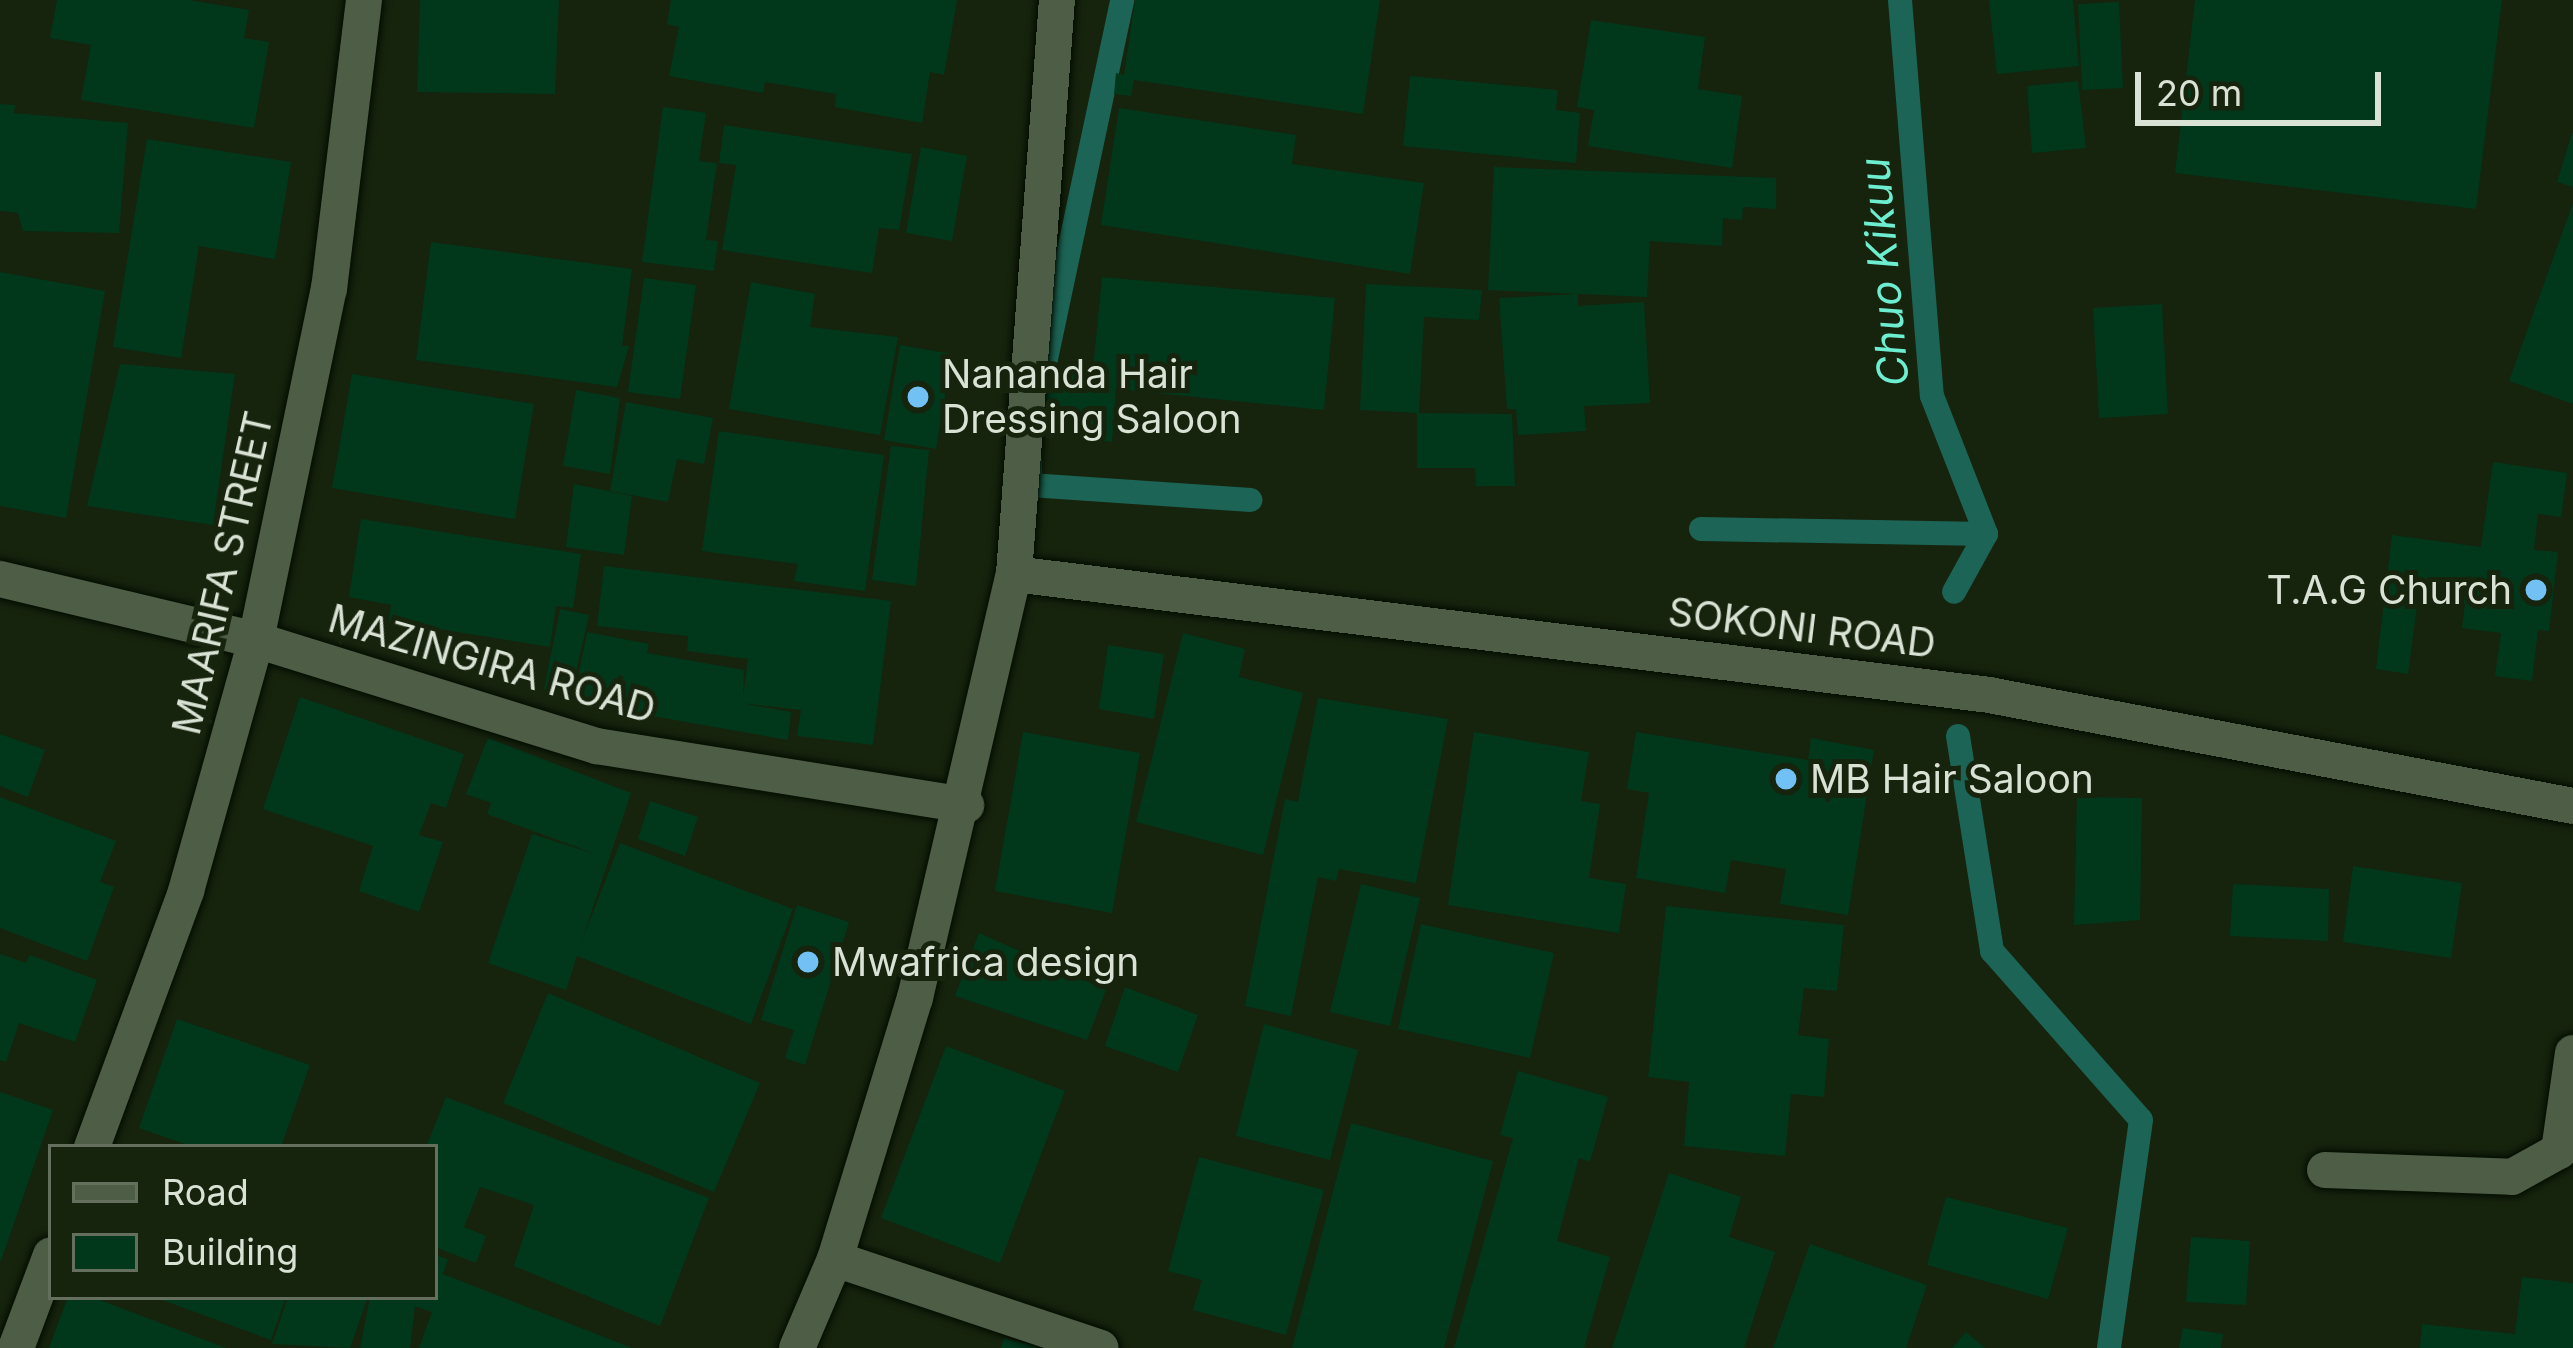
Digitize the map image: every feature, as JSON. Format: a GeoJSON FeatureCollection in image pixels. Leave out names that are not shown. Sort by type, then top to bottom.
{"type":"FeatureCollection","features":[{"type":"Feature","properties":{"kind":"street","name":"MAARIFA STREET"},"geometry":{"type":"LineString","coordinates":[[93,1144],[186,891],[256,640],[328,289],[364,0]]}},
{"type":"Feature","properties":{"kind":"street"},"geometry":{"type":"LineString","coordinates":[[796,1348],[835,1259],[966,805],[1014,574],[1057,0]]}},
{"type":"Feature","properties":{"kind":"street","name":"SOKONI ROAD"},"geometry":{"type":"LineString","coordinates":[[1014,574],[1989,695],[2573,806]]}},
{"type":"Feature","properties":{"kind":"street","name":"MAZINGIRA ROAD"},"geometry":{"type":"LineString","coordinates":[[0,579],[256,640],[597,746],[966,805]]}},
{"type":"Feature","properties":{"kind":"street"},"geometry":{"type":"LineString","coordinates":[[2325,1170],[2512,1177],[2559,1151],[2573,1052]]}},
{"type":"Feature","properties":{"kind":"street"},"geometry":{"type":"LineString","coordinates":[[835,1259],[1101,1348]]}},
{"type":"Feature","properties":{"kind":"street"},"geometry":{"type":"LineString","coordinates":[[16,1348],[48,1264]]}},
{"type":"Feature","properties":{"kind":"building"},"geometry":{"type":"Polygon","coordinates":[[[57,0],[189,0],[249,10],[244,38],[269,42],[254,128],[81,100],[91,45],[50,38],[57,0]]]}},
{"type":"Feature","properties":{"kind":"building"},"geometry":{"type":"Polygon","coordinates":[[[420,0],[559,0],[555,94],[417,92],[420,0]]]}},
{"type":"Feature","properties":{"kind":"building"},"geometry":{"type":"Polygon","coordinates":[[[671,0],[957,0],[944,75],[930,72],[922,123],[835,107],[836,94],[765,82],[763,93],[669,76],[679,27],[667,24],[671,0]]]}},
{"type":"Feature","properties":{"kind":"building"},"geometry":{"type":"Polygon","coordinates":[[[1135,0],[1380,0],[1363,114],[1134,80],[1131,96],[1114,94],[1116,73],[1124,75],[1135,0]]]}},
{"type":"Feature","properties":{"kind":"building"},"geometry":{"type":"Polygon","coordinates":[[[1989,0],[2073,0],[2079,66],[1997,74],[1989,0]]]}},
{"type":"Feature","properties":{"kind":"building"},"geometry":{"type":"Polygon","coordinates":[[[2195,0],[2502,0],[2476,209],[2175,173],[2195,0]]]}},
{"type":"Feature","properties":{"kind":"building"},"geometry":{"type":"Polygon","coordinates":[[[2119,2],[2123,88],[2082,90],[2078,4],[2119,2]]]}},
{"type":"Feature","properties":{"kind":"building"},"geometry":{"type":"Polygon","coordinates":[[[1591,20],[1705,37],[1698,89],[1742,96],[1732,168],[1588,146],[1594,110],[1577,107],[1591,20]]]}},
{"type":"Feature","properties":{"kind":"building"},"geometry":{"type":"Polygon","coordinates":[[[1410,76],[1558,90],[1556,110],[1580,113],[1576,163],[1403,146],[1410,76]]]}},
{"type":"Feature","properties":{"kind":"building"},"geometry":{"type":"Polygon","coordinates":[[[2078,81],[2086,148],[2032,153],[2027,86],[2078,81]]]}},
{"type":"Feature","properties":{"kind":"building"},"geometry":{"type":"Polygon","coordinates":[[[0,104],[15,105],[14,113],[128,123],[119,233],[23,231],[18,213],[0,211],[0,104]]]}},
{"type":"Feature","properties":{"kind":"building"},"geometry":{"type":"Polygon","coordinates":[[[663,107],[706,113],[699,161],[717,163],[706,240],[718,241],[714,271],[642,262],[663,107]]]}},
{"type":"Feature","properties":{"kind":"building"},"geometry":{"type":"Polygon","coordinates":[[[1119,108],[1296,135],[1292,164],[1424,183],[1410,274],[1101,225],[1119,108]]]}},
{"type":"Feature","properties":{"kind":"building"},"geometry":{"type":"Polygon","coordinates":[[[724,125],[912,154],[899,230],[879,228],[872,273],[722,250],[736,165],[719,163],[724,125]]]}},
{"type":"Feature","properties":{"kind":"building"},"geometry":{"type":"Polygon","coordinates":[[[2573,133],[2573,187],[2557,182],[2573,133]]]}},
{"type":"Feature","properties":{"kind":"building"},"geometry":{"type":"Polygon","coordinates":[[[147,139],[291,162],[275,259],[199,246],[181,358],[113,347],[147,139]]]}},
{"type":"Feature","properties":{"kind":"building"},"geometry":{"type":"Polygon","coordinates":[[[921,147],[967,156],[952,241],[906,233],[921,147]]]}},
{"type":"Feature","properties":{"kind":"building"},"geometry":{"type":"Polygon","coordinates":[[[1494,167],[1776,178],[1776,209],[1743,207],[1742,220],[1723,218],[1722,246],[1650,241],[1647,297],[1488,290],[1494,167]]]}},
{"type":"Feature","properties":{"kind":"building"},"geometry":{"type":"Polygon","coordinates":[[[2573,203],[2573,404],[2509,381],[2573,203]]]}},
{"type":"Feature","properties":{"kind":"building"},"geometry":{"type":"Polygon","coordinates":[[[431,242],[632,269],[622,346],[629,346],[617,387],[416,360],[431,242]]]}},
{"type":"Feature","properties":{"kind":"building"},"geometry":{"type":"Polygon","coordinates":[[[0,272],[105,291],[66,518],[0,506],[0,272]]]}},
{"type":"Feature","properties":{"kind":"building"},"geometry":{"type":"Polygon","coordinates":[[[1102,277],[1335,298],[1324,410],[1116,389],[1112,442],[1040,434],[1047,364],[1093,369],[1102,277]]]}},
{"type":"Feature","properties":{"kind":"building"},"geometry":{"type":"Polygon","coordinates":[[[644,278],[696,285],[680,399],[628,392],[644,278]]]}},
{"type":"Feature","properties":{"kind":"building"},"geometry":{"type":"Polygon","coordinates":[[[751,282],[815,294],[810,327],[898,337],[880,435],[729,409],[751,282]]]}},
{"type":"Feature","properties":{"kind":"building"},"geometry":{"type":"Polygon","coordinates":[[[1366,284],[1482,290],[1479,320],[1424,317],[1419,413],[1360,410],[1366,284]]]}},
{"type":"Feature","properties":{"kind":"building"},"geometry":{"type":"Polygon","coordinates":[[[1578,294],[1578,306],[1644,302],[1650,403],[1584,406],[1586,431],[1518,435],[1516,409],[1507,409],[1499,298],[1578,294]]]}},
{"type":"Feature","properties":{"kind":"building"},"geometry":{"type":"Polygon","coordinates":[[[2162,304],[2168,414],[2099,418],[2093,308],[2162,304]]]}},
{"type":"Feature","properties":{"kind":"building","name":"Nananda Hair Dressing Saloon"},"geometry":{"type":"Polygon","coordinates":[[[900,345],[952,354],[936,449],[884,440],[900,345]]]}},
{"type":"Feature","properties":{"kind":"building"},"geometry":{"type":"Polygon","coordinates":[[[120,364],[235,374],[213,525],[87,506],[120,364]]]}},
{"type":"Feature","properties":{"kind":"building"},"geometry":{"type":"Polygon","coordinates":[[[352,374],[534,404],[515,519],[332,488],[352,374]]]}},
{"type":"Feature","properties":{"kind":"building"},"geometry":{"type":"Polygon","coordinates":[[[576,390],[620,398],[610,474],[563,466],[576,390]]]}},
{"type":"Feature","properties":{"kind":"building"},"geometry":{"type":"Polygon","coordinates":[[[626,402],[713,418],[704,464],[677,459],[668,502],[610,491],[626,402]]]}},
{"type":"Feature","properties":{"kind":"building"},"geometry":{"type":"Polygon","coordinates":[[[1417,413],[1512,414],[1515,486],[1476,486],[1475,468],[1417,468],[1417,413]]]}},
{"type":"Feature","properties":{"kind":"building"},"geometry":{"type":"Polygon","coordinates":[[[719,431],[884,455],[865,591],[794,581],[798,564],[702,551],[719,431]]]}},
{"type":"Feature","properties":{"kind":"building"},"geometry":{"type":"Polygon","coordinates":[[[891,446],[929,450],[916,586],[872,580],[891,446]]]}},
{"type":"Feature","properties":{"kind":"building"},"geometry":{"type":"Polygon","coordinates":[[[2493,462],[2567,473],[2561,517],[2538,514],[2534,550],[2558,552],[2549,631],[2538,630],[2532,681],[2495,676],[2501,633],[2462,628],[2465,604],[2418,598],[2408,674],[2376,669],[2392,535],[2481,547],[2493,462]]]}},
{"type":"Feature","properties":{"kind":"building"},"geometry":{"type":"Polygon","coordinates":[[[574,484],[632,496],[624,555],[566,547],[574,484]]]}},
{"type":"Feature","properties":{"kind":"building"},"geometry":{"type":"Polygon","coordinates":[[[361,519],[581,554],[573,608],[556,606],[550,647],[389,621],[391,605],[349,597],[361,519]]]}},
{"type":"Feature","properties":{"kind":"building"},"geometry":{"type":"Polygon","coordinates":[[[604,566],[891,601],[873,745],[797,736],[801,710],[741,703],[791,712],[788,740],[573,702],[587,632],[649,644],[647,653],[744,670],[743,697],[748,659],[687,651],[688,636],[597,626],[604,566]]]}},
{"type":"Feature","properties":{"kind":"building"},"geometry":{"type":"Polygon","coordinates":[[[560,609],[589,615],[571,694],[544,689],[560,609]]]}},
{"type":"Feature","properties":{"kind":"building"},"geometry":{"type":"Polygon","coordinates":[[[1183,633],[1245,649],[1239,677],[1303,693],[1263,855],[1136,822],[1183,633]]]}},
{"type":"Feature","properties":{"kind":"building"},"geometry":{"type":"Polygon","coordinates":[[[1108,645],[1164,654],[1154,719],[1099,709],[1108,645]]]}},
{"type":"Feature","properties":{"kind":"building"},"geometry":{"type":"Polygon","coordinates":[[[300,697],[464,754],[446,808],[431,803],[419,835],[443,842],[419,912],[359,891],[373,846],[263,809],[300,697]]]}},
{"type":"Feature","properties":{"kind":"building"},"geometry":{"type":"Polygon","coordinates":[[[1318,698],[1448,719],[1416,883],[1339,869],[1336,881],[1318,877],[1291,1016],[1245,1006],[1285,799],[1298,802],[1318,698]]]}},
{"type":"Feature","properties":{"kind":"building"},"geometry":{"type":"Polygon","coordinates":[[[1023,732],[1140,753],[1112,913],[995,891],[1023,732]]]}},
{"type":"Feature","properties":{"kind":"building"},"geometry":{"type":"Polygon","coordinates":[[[1474,732],[1589,752],[1581,801],[1600,804],[1589,878],[1626,884],[1619,933],[1448,905],[1474,732]]]}},
{"type":"Feature","properties":{"kind":"building"},"geometry":{"type":"Polygon","coordinates":[[[1636,732],[1808,760],[1811,738],[1874,750],[1848,915],[1780,904],[1786,869],[1731,860],[1725,893],[1636,878],[1649,793],[1627,789],[1636,732]]]}},
{"type":"Feature","properties":{"kind":"building"},"geometry":{"type":"Polygon","coordinates":[[[0,734],[45,750],[28,797],[0,786],[0,734]]]}},
{"type":"Feature","properties":{"kind":"building"},"geometry":{"type":"Polygon","coordinates":[[[488,738],[631,793],[581,943],[620,843],[793,909],[751,1024],[577,956],[566,990],[488,963],[532,834],[598,855],[487,814],[491,803],[466,794],[488,738]]]}},
{"type":"Feature","properties":{"kind":"building"},"geometry":{"type":"Polygon","coordinates":[[[0,797],[116,841],[100,882],[114,887],[87,961],[0,928],[0,797]]]}},
{"type":"Feature","properties":{"kind":"building"},"geometry":{"type":"Polygon","coordinates":[[[2077,797],[2142,798],[2140,920],[2074,925],[2077,797]]]}},
{"type":"Feature","properties":{"kind":"building"},"geometry":{"type":"Polygon","coordinates":[[[650,801],[698,817],[685,856],[638,839],[650,801]]]}},
{"type":"Feature","properties":{"kind":"building"},"geometry":{"type":"Polygon","coordinates":[[[2353,866],[2462,883],[2451,958],[2343,942],[2353,866]]]}},
{"type":"Feature","properties":{"kind":"building"},"geometry":{"type":"Polygon","coordinates":[[[1361,884],[1420,898],[1390,1026],[1330,1012],[1361,884]]]}},
{"type":"Feature","properties":{"kind":"building"},"geometry":{"type":"Polygon","coordinates":[[[2233,884],[2329,889],[2328,941],[2230,936],[2233,884]]]}},
{"type":"Feature","properties":{"kind":"building","name":"Mwafrica design"},"geometry":{"type":"Polygon","coordinates":[[[797,905],[849,922],[805,1065],[785,1058],[794,1030],[761,1020],[797,905]]]}},
{"type":"Feature","properties":{"kind":"building"},"geometry":{"type":"Polygon","coordinates":[[[1666,906],[1844,925],[1837,991],[1804,988],[1798,1035],[1829,1039],[1824,1097],[1791,1094],[1785,1156],[1684,1146],[1689,1082],[1648,1077],[1666,906]]]}},
{"type":"Feature","properties":{"kind":"building"},"geometry":{"type":"Polygon","coordinates":[[[1421,924],[1554,953],[1530,1058],[1398,1029],[1421,924]]]}},
{"type":"Feature","properties":{"kind":"building"},"geometry":{"type":"Polygon","coordinates":[[[979,933],[1106,990],[1087,1040],[955,996],[979,933]]]}},
{"type":"Feature","properties":{"kind":"building"},"geometry":{"type":"Polygon","coordinates":[[[0,954],[26,963],[30,955],[97,980],[75,1042],[19,1023],[6,1062],[0,1060],[0,954]]]}},
{"type":"Feature","properties":{"kind":"building"},"geometry":{"type":"Polygon","coordinates":[[[1125,987],[1198,1015],[1178,1072],[1105,1046],[1125,987]]]}},
{"type":"Feature","properties":{"kind":"building"},"geometry":{"type":"Polygon","coordinates":[[[548,993],[760,1083],[714,1192],[503,1103],[548,993]]]}},
{"type":"Feature","properties":{"kind":"building"},"geometry":{"type":"Polygon","coordinates":[[[177,1019],[310,1065],[282,1144],[184,1144],[139,1128],[177,1019]]]}},
{"type":"Feature","properties":{"kind":"building"},"geometry":{"type":"Polygon","coordinates":[[[1264,1024],[1358,1050],[1330,1160],[1236,1136],[1264,1024]]]}},
{"type":"Feature","properties":{"kind":"building"},"geometry":{"type":"Polygon","coordinates":[[[946,1046],[1065,1091],[1000,1263],[881,1218],[946,1046]]]}},
{"type":"Feature","properties":{"kind":"building"},"geometry":{"type":"Polygon","coordinates":[[[1518,1071],[1608,1097],[1590,1162],[1579,1158],[1557,1241],[1610,1257],[1584,1348],[1454,1348],[1513,1138],[1500,1135],[1518,1071]]]}},
{"type":"Feature","properties":{"kind":"building"},"geometry":{"type":"Polygon","coordinates":[[[0,1092],[53,1110],[1,1261],[0,1260],[0,1092]]]}},
{"type":"Feature","properties":{"kind":"building"},"geometry":{"type":"Polygon","coordinates":[[[446,1097],[709,1198],[660,1326],[514,1266],[534,1205],[480,1187],[464,1227],[486,1236],[476,1263],[438,1248],[438,1144],[427,1144],[446,1097]]]}},
{"type":"Feature","properties":{"kind":"building"},"geometry":{"type":"Polygon","coordinates":[[[1351,1123],[1493,1161],[1444,1348],[1292,1348],[1351,1123]]]}},
{"type":"Feature","properties":{"kind":"building"},"geometry":{"type":"Polygon","coordinates":[[[1199,1157],[1324,1190],[1286,1335],[1193,1310],[1202,1280],[1168,1271],[1199,1157]]]}},
{"type":"Feature","properties":{"kind":"building"},"geometry":{"type":"Polygon","coordinates":[[[1669,1173],[1741,1197],[1729,1237],[1775,1252],[1744,1348],[1612,1348],[1669,1173]]]}},
{"type":"Feature","properties":{"kind":"building"},"geometry":{"type":"Polygon","coordinates":[[[1946,1197],[2068,1228],[2048,1299],[1927,1265],[1946,1197]]]}},
{"type":"Feature","properties":{"kind":"building"},"geometry":{"type":"Polygon","coordinates":[[[2191,1237],[2250,1241],[2246,1305],[2186,1302],[2191,1237]]]}},
{"type":"Feature","properties":{"kind":"building"},"geometry":{"type":"Polygon","coordinates":[[[1810,1244],[1927,1285],[1906,1348],[1773,1348],[1810,1244]]]}},
{"type":"Feature","properties":{"kind":"building"},"geometry":{"type":"Polygon","coordinates":[[[438,1256],[448,1259],[443,1274],[632,1348],[419,1348],[432,1312],[415,1306],[410,1348],[360,1348],[369,1300],[438,1300],[438,1256]]]}},
{"type":"Feature","properties":{"kind":"building"},"geometry":{"type":"Polygon","coordinates":[[[2522,1277],[2573,1283],[2573,1348],[2420,1348],[2422,1324],[2515,1334],[2522,1277]]]}},
{"type":"Feature","properties":{"kind":"building"},"geometry":{"type":"Polygon","coordinates":[[[67,1300],[100,1300],[226,1348],[49,1348],[67,1300]]]}},
{"type":"Feature","properties":{"kind":"building"},"geometry":{"type":"Polygon","coordinates":[[[162,1300],[285,1300],[271,1340],[162,1300]]]}},
{"type":"Feature","properties":{"kind":"building"},"geometry":{"type":"Polygon","coordinates":[[[287,1300],[367,1300],[350,1348],[272,1344],[287,1300]]]}},
{"type":"Feature","properties":{"kind":"building"},"geometry":{"type":"Polygon","coordinates":[[[2183,1328],[2223,1334],[2221,1348],[2179,1348],[2183,1328]]]}},
{"type":"Feature","properties":{"kind":"building"},"geometry":{"type":"Polygon","coordinates":[[[1966,1332],[1985,1348],[1952,1348],[1966,1332]]]}},
{"type":"Feature","properties":{"kind":"building"},"geometry":{"type":"Polygon","coordinates":[[[1004,1338],[1037,1347],[1037,1348],[1001,1348],[1004,1338]]]}},
{"type":"Feature","properties":{"kind":"waterway"},"geometry":{"type":"LineString","coordinates":[[1043,373],[1122,0]]}},
{"type":"Feature","properties":{"kind":"waterway","name":"Chuo Kikuu"},"geometry":{"type":"LineString","coordinates":[[1900,0],[1932,396],[1986,534],[1954,592]]}},
{"type":"Feature","properties":{"kind":"waterway"},"geometry":{"type":"LineString","coordinates":[[1030,461],[1030,485],[1250,500]]}},
{"type":"Feature","properties":{"kind":"waterway"},"geometry":{"type":"LineString","coordinates":[[1701,529],[1986,534]]}},
{"type":"Feature","properties":{"kind":"waterway","name":"Chuo Kikuu"},"geometry":{"type":"LineString","coordinates":[[1958,736],[1992,951],[2141,1120],[2109,1348]]}},
{"type":"Feature","properties":{"kind":"place","name":"Nananda Hair Dressing Saloon"},"geometry":{"type":"Point","coordinates":[918,397]}},
{"type":"Feature","properties":{"kind":"place","name":"T.A.G Church"},"geometry":{"type":"Point","coordinates":[2536,590]}},
{"type":"Feature","properties":{"kind":"place","name":"MB Hair Saloon"},"geometry":{"type":"Point","coordinates":[1786,779]}},
{"type":"Feature","properties":{"kind":"place","name":"Mwafrica design"},"geometry":{"type":"Point","coordinates":[808,962]}}]}
